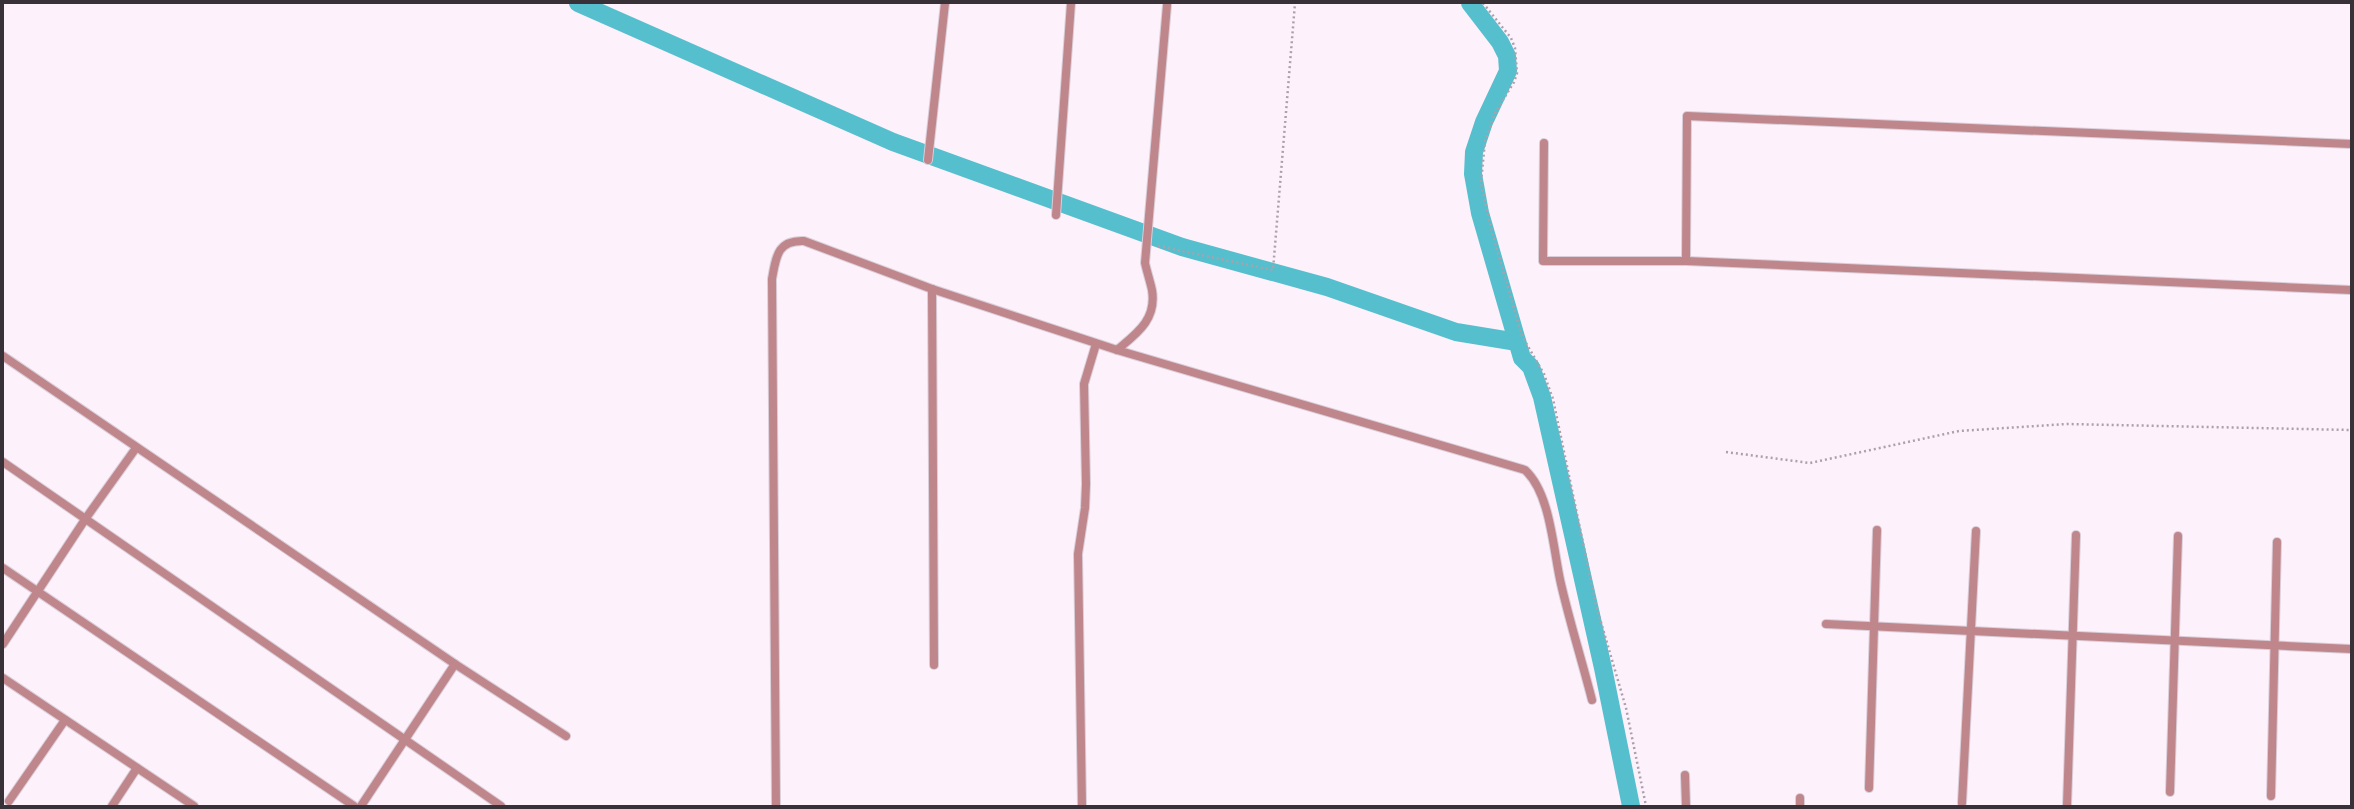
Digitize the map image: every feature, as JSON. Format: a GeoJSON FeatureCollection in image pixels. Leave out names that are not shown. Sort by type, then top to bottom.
{"type":"FeatureCollection","features":[{"type":"Feature","properties":{"kind":"street"},"geometry":{"type":"LineString","coordinates":[[928,160],[945,3]]}},
{"type":"Feature","properties":{"kind":"street"},"geometry":{"type":"LineString","coordinates":[[1056,215],[1071,3]]}},
{"type":"Feature","properties":{"kind":"street"},"geometry":{"type":"LineString","coordinates":[[1117,350],[1144,328],[1148,321],[1153,299],[1145,263],[1148,244],[1167,5]]}},
{"type":"Feature","properties":{"kind":"street"},"geometry":{"type":"LineString","coordinates":[[1686,261],[1687,116],[2351,144]]}},
{"type":"Feature","properties":{"kind":"street"},"geometry":{"type":"LineString","coordinates":[[1544,143],[1543,261],[1686,261],[2351,290]]}},
{"type":"Feature","properties":{"kind":"street"},"geometry":{"type":"LineString","coordinates":[[776,806],[772,279],[775,260],[780,250],[787,243],[804,241],[932,289],[1096,344],[1525,470],[1534,479],[1541,494],[1562,585],[1592,700]]}},
{"type":"Feature","properties":{"kind":"street"},"geometry":{"type":"LineString","coordinates":[[932,289],[934,665]]}},
{"type":"Feature","properties":{"kind":"street"},"geometry":{"type":"LineString","coordinates":[[1082,806],[1078,554],[1085,508],[1086,484],[1084,384],[1096,344]]}},
{"type":"Feature","properties":{"kind":"street"},"geometry":{"type":"LineString","coordinates":[[3,356],[136,448],[456,664],[566,736]]}},
{"type":"Feature","properties":{"kind":"street"},"geometry":{"type":"LineString","coordinates":[[3,644],[86,518],[136,448]]}},
{"type":"Feature","properties":{"kind":"street"},"geometry":{"type":"LineString","coordinates":[[3,462],[501,806]]}},
{"type":"Feature","properties":{"kind":"street"},"geometry":{"type":"LineString","coordinates":[[1869,788],[1877,530]]}},
{"type":"Feature","properties":{"kind":"street"},"geometry":{"type":"LineString","coordinates":[[1962,803],[1976,531]]}},
{"type":"Feature","properties":{"kind":"street"},"geometry":{"type":"LineString","coordinates":[[2067,806],[2076,535]]}},
{"type":"Feature","properties":{"kind":"street"},"geometry":{"type":"LineString","coordinates":[[2170,792],[2178,536]]}},
{"type":"Feature","properties":{"kind":"street"},"geometry":{"type":"LineString","coordinates":[[2270,796],[2277,542]]}},
{"type":"Feature","properties":{"kind":"street"},"geometry":{"type":"LineString","coordinates":[[3,568],[354,806]]}},
{"type":"Feature","properties":{"kind":"street"},"geometry":{"type":"LineString","coordinates":[[1826,624],[2351,649]]}},
{"type":"Feature","properties":{"kind":"street"},"geometry":{"type":"LineString","coordinates":[[361,806],[456,664]]}},
{"type":"Feature","properties":{"kind":"street"},"geometry":{"type":"LineString","coordinates":[[3,678],[194,806]]}},
{"type":"Feature","properties":{"kind":"street"},"geometry":{"type":"LineString","coordinates":[[10,801],[65,720]]}},
{"type":"Feature","properties":{"kind":"street"},"geometry":{"type":"LineString","coordinates":[[112,806],[137,768]]}},
{"type":"Feature","properties":{"kind":"street"},"geometry":{"type":"LineString","coordinates":[[1685,776],[1686,806]]}},
{"type":"Feature","properties":{"kind":"path"},"geometry":{"type":"LineString","coordinates":[[1148,244],[1273,270],[1295,3]]}},
{"type":"Feature","properties":{"kind":"path"},"geometry":{"type":"LineString","coordinates":[[1483,3],[1511,38],[1515,48],[1517,73],[1514,82],[1495,114],[1485,141],[1481,183],[1492,232],[1522,336],[1544,374],[1553,399],[1596,605],[1626,708],[1646,806]]}},
{"type":"Feature","properties":{"kind":"path"},"geometry":{"type":"LineString","coordinates":[[1726,452],[1810,463],[1958,431],[2067,424],[2351,430]]}},
{"type":"Feature","properties":{"kind":"waterway"},"geometry":{"type":"LineString","coordinates":[[578,3],[893,142],[1182,247],[1327,287],[1456,332],[1517,342]]}},
{"type":"Feature","properties":{"kind":"waterway"},"geometry":{"type":"LineString","coordinates":[[1470,3],[1500,42],[1507,56],[1508,71],[1484,122],[1474,152],[1473,174],[1480,213],[1522,358],[1531,367],[1542,397],[1603,668],[1631,806]]}}]}
